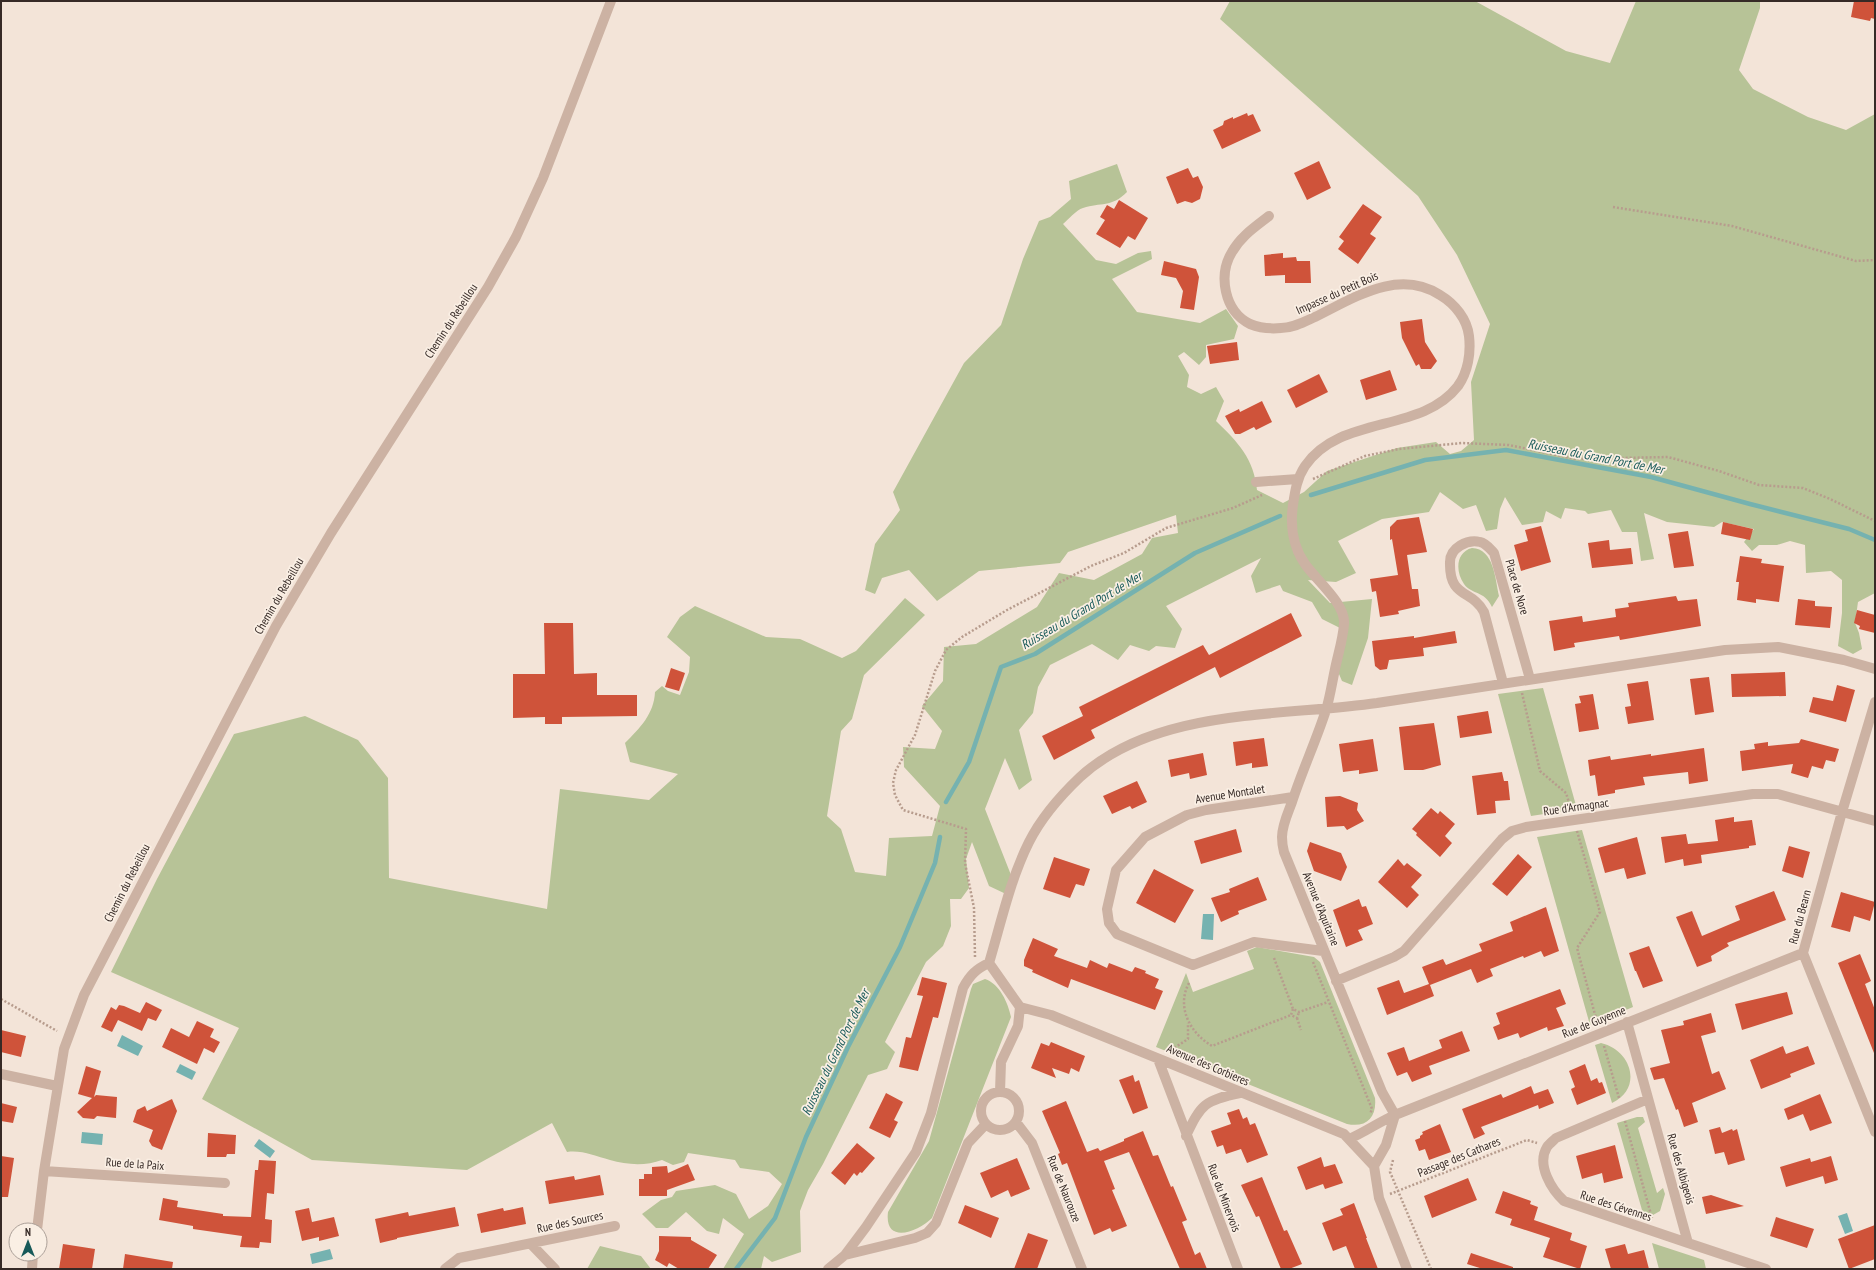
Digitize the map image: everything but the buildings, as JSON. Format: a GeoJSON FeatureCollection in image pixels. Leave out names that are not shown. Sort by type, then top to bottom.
{"type":"FeatureCollection","features":[{"type":"Feature","properties":{"kind":"street","name":"Chemin du Rebeillou"},"geometry":{"type":"LineString","coordinates":[[37,1222],[57,1086],[68,1037],[84,995],[276,626],[331,533],[488,287],[516,237],[543,178],[611,1]]}},
{"type":"Feature","properties":{"kind":"street","name":"Impasse du Petit Bois"},"geometry":{"type":"LineString","coordinates":[[1269,216],[1242,238],[1231,253],[1225,268],[1224,285],[1229,300],[1237,313],[1249,323],[1267,328],[1285,329],[1302,323],[1369,290],[1390,284],[1405,283],[1418,285],[1432,290],[1454,305],[1463,318],[1469,333],[1470,349],[1467,367],[1461,381],[1452,393],[1441,402],[1425,411],[1340,437],[1325,445],[1312,456],[1298,479],[1292,515],[1295,544],[1304,563],[1340,607],[1345,617],[1344,630],[1326,708]]}},
{"type":"Feature","properties":{"kind":"street"},"geometry":{"type":"LineString","coordinates":[[1256,482],[1298,479]]}},
{"type":"Feature","properties":{"kind":"street","name":"Place de Nore"},"geometry":{"type":"LineString","coordinates":[[1503,683],[1484,612],[1479,603],[1460,593],[1454,585],[1450,572],[1450,560],[1453,551],[1460,545],[1480,542],[1488,547],[1494,554],[1530,679]]}},
{"type":"Feature","properties":{"kind":"street"},"geometry":{"type":"LineString","coordinates":[[828,1269],[845,1255],[898,1180],[921,1140],[931,1112],[963,988],[970,975],[976,969],[988,963],[1018,867],[1029,842],[1043,819],[1057,801],[1081,776],[1122,748],[1160,732],[1234,717],[1374,703],[1725,650],[1756,647],[1778,647],[1802,651],[1875,669]]}},
{"type":"Feature","properties":{"kind":"street","name":"Rue du Bearn"},"geometry":{"type":"LineString","coordinates":[[1875,702],[1842,812],[1803,953],[1875,1132]]}},
{"type":"Feature","properties":{"kind":"street","name":"Avenue d'Aquitaine"},"geometry":{"type":"LineString","coordinates":[[1326,708],[1281,838],[1284,852],[1323,950],[1382,1092],[1395,1115]]}},
{"type":"Feature","properties":{"kind":"street","name":"Rue d'Armagnac"},"geometry":{"type":"LineString","coordinates":[[1336,980],[1404,951],[1502,839],[1512,831],[1526,827],[1753,794],[1778,794],[1875,821]]}},
{"type":"Feature","properties":{"kind":"street","name":"Avenue Montalet"},"geometry":{"type":"LineString","coordinates":[[1294,797],[1206,810],[1187,815],[1145,837],[1116,870],[1107,909],[1109,923],[1117,934],[1193,965],[1254,942],[1323,950]]}},
{"type":"Feature","properties":{"kind":"street","name":"Rue de Guyenne"},"geometry":{"type":"LineString","coordinates":[[1349,1139],[1375,1124],[1395,1115],[1803,953]]}},
{"type":"Feature","properties":{"kind":"street"},"geometry":{"type":"LineString","coordinates":[[988,963],[1020,1008],[1018,1026],[1001,1062],[1000,1092]]}},
{"type":"Feature","properties":{"kind":"street","name":"Avenue des Corbieres"},"geometry":{"type":"LineString","coordinates":[[1020,1008],[1051,1016],[1344,1134],[1374,1166]]}},
{"type":"Feature","properties":{"kind":"street","name":"Rue des Albigeois"},"geometry":{"type":"LineString","coordinates":[[1627,1022],[1688,1243]]}},
{"type":"Feature","properties":{"kind":"street","name":"Rue du Minervois"},"geometry":{"type":"LineString","coordinates":[[1158,1059],[1186,1136],[1238,1269]]}},
{"type":"Feature","properties":{"kind":"street"},"geometry":{"type":"LineString","coordinates":[[1,1074],[57,1086]]}},
{"type":"Feature","properties":{"kind":"street"},"geometry":{"type":"LineString","coordinates":[[1000,1092],[1010,1094],[1018,1102],[1020,1112],[1016,1122],[1005,1130],[998,1130],[986,1124],[982,1116],[982,1107],[985,1099],[992,1094],[1000,1092]]}},
{"type":"Feature","properties":{"kind":"street"},"geometry":{"type":"LineString","coordinates":[[1186,1136],[1197,1112],[1215,1098],[1240,1093]]}},
{"type":"Feature","properties":{"kind":"street"},"geometry":{"type":"LineString","coordinates":[[1547,1147],[1556,1138],[1648,1099]]}},
{"type":"Feature","properties":{"kind":"street"},"geometry":{"type":"LineString","coordinates":[[1395,1115],[1386,1145],[1374,1166],[1379,1198],[1407,1269]]}},
{"type":"Feature","properties":{"kind":"street","name":"Rue de Naurouze"},"geometry":{"type":"LineString","coordinates":[[1016,1122],[1032,1143],[1082,1269]]}},
{"type":"Feature","properties":{"kind":"street"},"geometry":{"type":"LineString","coordinates":[[845,1255],[915,1238],[927,1233],[936,1223],[968,1143],[986,1124]]}},
{"type":"Feature","properties":{"kind":"street","name":"Rue des Cévennes"},"geometry":{"type":"LineString","coordinates":[[1547,1147],[1543,1158],[1546,1174],[1555,1193],[1564,1201],[1688,1243]]}},
{"type":"Feature","properties":{"kind":"street","name":"Rue de la Paix"},"geometry":{"type":"LineString","coordinates":[[44,1171],[225,1184]]}},
{"type":"Feature","properties":{"kind":"street","name":"Rue des Sources"},"geometry":{"type":"LineString","coordinates":[[445,1269],[459,1258],[615,1226]]}},
{"type":"Feature","properties":{"kind":"street"},"geometry":{"type":"LineString","coordinates":[[1688,1243],[1766,1269]]}},
{"type":"Feature","properties":{"kind":"street","name":"Rue des Sources"},"geometry":{"type":"LineString","coordinates":[[531,1244],[555,1269]]}},
{"type":"Feature","properties":{"kind":"path"},"geometry":{"type":"LineString","coordinates":[[1612,207],[1732,226],[1856,261],[1875,260]]}},
{"type":"Feature","properties":{"kind":"path"},"geometry":{"type":"LineString","coordinates":[[1295,491],[1316,477],[1365,456],[1399,449],[1462,444],[1509,445],[1575,459],[1668,457],[1719,471],[1759,485],[1803,488],[1830,499],[1875,521]]}},
{"type":"Feature","properties":{"kind":"path"},"geometry":{"type":"LineString","coordinates":[[976,969],[974,908],[965,863],[966,829],[903,810],[895,795],[893,782],[896,770],[915,735],[935,671],[946,650],[962,637],[1007,610],[1091,566],[1124,553],[1166,528],[1233,508],[1261,495],[1268,494]]}},
{"type":"Feature","properties":{"kind":"path"},"geometry":{"type":"LineString","coordinates":[[1519,681],[1540,771],[1566,793],[1600,912],[1577,948],[1652,1219],[1650,1231]]}},
{"type":"Feature","properties":{"kind":"path"},"geometry":{"type":"LineString","coordinates":[[1272,952],[1293,1009],[1291,1015]]}},
{"type":"Feature","properties":{"kind":"path"},"geometry":{"type":"LineString","coordinates":[[1312,958],[1328,1002],[1372,1109],[1370,1114]]}},
{"type":"Feature","properties":{"kind":"path"},"geometry":{"type":"LineString","coordinates":[[1158,1059],[1188,1039],[1188,1022],[1184,1010],[1184,998],[1189,983]]}},
{"type":"Feature","properties":{"kind":"path"},"geometry":{"type":"LineString","coordinates":[[1,999],[68,1037]]}},
{"type":"Feature","properties":{"kind":"path"},"geometry":{"type":"LineString","coordinates":[[1293,1009],[1300,1012],[1328,1002]]}},
{"type":"Feature","properties":{"kind":"path"},"geometry":{"type":"LineString","coordinates":[[1300,1012],[1297,1018],[1301,1030]]}},
{"type":"Feature","properties":{"kind":"path"},"geometry":{"type":"LineString","coordinates":[[1188,1022],[1203,1041],[1212,1046],[1291,1015],[1297,1018]]}},
{"type":"Feature","properties":{"kind":"path","name":"Passage des Cathares"},"geometry":{"type":"LineString","coordinates":[[1379,1198],[1527,1140],[1547,1147]]}},
{"type":"Feature","properties":{"kind":"path"},"geometry":{"type":"LineString","coordinates":[[1393,1159],[1390,1172],[1431,1269]]}},
{"type":"Feature","properties":{"kind":"green space"},"geometry":{"type":"Polygon","coordinates":[[[1230,1],[1475,1],[1566,51],[1610,63],[1636,1],[1760,1],[1760,8],[1739,70],[1753,89],[1808,117],[1846,130],[1875,114],[1875,593],[1858,602],[1855,623],[1859,633],[1862,649],[1853,654],[1838,646],[1842,613],[1842,580],[1831,571],[1806,573],[1805,545],[1790,541],[1777,545],[1759,545],[1752,551],[1744,542],[1754,529],[1722,522],[1714,527],[1667,522],[1644,513],[1654,559],[1641,561],[1637,532],[1622,532],[1611,510],[1588,514],[1585,511],[1565,508],[1561,519],[1546,511],[1543,522],[1522,525],[1505,497],[1500,509],[1497,529],[1486,531],[1476,505],[1463,509],[1440,492],[1429,512],[1382,519],[1338,541],[1356,573],[1336,582],[1308,580],[1330,603],[1372,599],[1368,638],[1352,685],[1342,681],[1333,660],[1340,628],[1322,619],[1312,602],[1283,591],[1280,585],[1256,593],[1251,576],[1261,558],[1166,606],[1182,629],[1175,648],[1156,646],[1149,651],[1130,645],[1118,660],[1092,644],[1050,665],[1038,687],[1033,713],[1019,730],[1032,780],[1019,790],[1005,758],[985,809],[1011,875],[1006,894],[989,886],[972,842],[966,859],[969,888],[961,899],[950,899],[951,926],[943,946],[926,962],[885,1042],[895,1052],[887,1069],[868,1075],[823,1164],[808,1190],[800,1211],[801,1252],[772,1262],[764,1256],[761,1269],[723,1269],[744,1234],[723,1218],[719,1234],[707,1231],[686,1212],[668,1228],[656,1228],[642,1214],[661,1200],[672,1197],[676,1191],[715,1185],[736,1194],[749,1219],[768,1206],[782,1184],[769,1172],[740,1168],[735,1160],[688,1153],[684,1162],[673,1165],[662,1160],[636,1164],[616,1162],[583,1153],[567,1152],[552,1123],[467,1170],[312,1160],[202,1099],[239,1028],[111,972],[157,879],[234,734],[305,716],[358,740],[388,778],[389,878],[547,909],[560,789],[649,800],[678,774],[630,762],[625,743],[641,726],[649,714],[655,692],[662,686],[668,691],[680,695],[689,672],[690,657],[667,637],[680,617],[695,606],[766,637],[800,639],[842,658],[856,651],[905,598],[925,615],[864,675],[852,719],[841,731],[827,816],[841,829],[855,872],[886,876],[889,838],[932,836],[940,806],[904,767],[903,747],[935,749],[942,731],[922,706],[943,681],[944,647],[976,644],[1037,607],[1059,573],[1094,580],[1142,554],[1152,538],[1178,533],[1176,515],[1068,552],[1060,563],[979,571],[937,601],[909,570],[882,578],[875,594],[865,590],[875,544],[900,510],[893,492],[964,363],[1001,325],[1023,259],[1039,221],[1050,217],[1071,199],[1069,181],[1117,164],[1127,192],[1111,203],[1089,206],[1080,209],[1063,224],[1096,260],[1116,264],[1138,253],[1151,251],[1152,259],[1112,279],[1137,312],[1200,323],[1226,309],[1238,326],[1234,339],[1206,345],[1206,357],[1199,365],[1184,352],[1178,356],[1189,375],[1187,387],[1201,394],[1216,387],[1224,401],[1216,421],[1238,444],[1249,460],[1257,490],[1283,503],[1304,492],[1327,471],[1397,448],[1436,442],[1450,454],[1461,451],[1474,440],[1471,382],[1490,324],[1457,255],[1418,196],[1220,19],[1230,1]]]}},
{"type":"Feature","properties":{"kind":"green space"},"geometry":{"type":"Polygon","coordinates":[[[1472,548],[1485,553],[1492,566],[1499,596],[1492,607],[1482,595],[1467,587],[1461,579],[1458,568],[1460,558],[1463,553],[1472,548]]]}},
{"type":"Feature","properties":{"kind":"green space"},"geometry":{"type":"Polygon","coordinates":[[[1543,688],[1577,809],[1531,816],[1498,694],[1543,688]]]}},
{"type":"Feature","properties":{"kind":"green space"},"geometry":{"type":"Polygon","coordinates":[[[1582,830],[1633,1007],[1590,1025],[1537,837],[1582,830]]]}},
{"type":"Feature","properties":{"kind":"green space"},"geometry":{"type":"Polygon","coordinates":[[[1257,947],[1314,957],[1320,962],[1375,1098],[1372,1116],[1365,1123],[1354,1125],[1347,1124],[1156,1047],[1186,973],[1193,992],[1254,969],[1247,951],[1257,947]]]}},
{"type":"Feature","properties":{"kind":"green space"},"geometry":{"type":"Polygon","coordinates":[[[985,979],[990,981],[999,990],[1008,1006],[1011,1017],[932,1218],[919,1228],[903,1233],[896,1232],[891,1229],[888,1222],[888,1212],[929,1141],[971,989],[973,984],[985,979]]]}},
{"type":"Feature","properties":{"kind":"green space"},"geometry":{"type":"Polygon","coordinates":[[[1601,1043],[1612,1047],[1620,1053],[1630,1070],[1628,1089],[1622,1097],[1612,1103],[1595,1045],[1601,1043]]]}},
{"type":"Feature","properties":{"kind":"green space"},"geometry":{"type":"Polygon","coordinates":[[[1637,1117],[1643,1117],[1645,1122],[1638,1128],[1657,1193],[1663,1188],[1665,1194],[1660,1211],[1653,1215],[1644,1217],[1617,1123],[1637,1117]]]}},
{"type":"Feature","properties":{"kind":"green space"},"geometry":{"type":"Polygon","coordinates":[[[1652,1243],[1704,1260],[1706,1269],[1659,1269],[1652,1243]]]}},
{"type":"Feature","properties":{"kind":"green space"},"geometry":{"type":"Polygon","coordinates":[[[600,1246],[641,1256],[651,1269],[587,1269],[600,1246]]]}},
{"type":"Feature","properties":{"kind":"water"},"geometry":{"type":"Polygon","coordinates":[[[1203,914],[1214,914],[1213,940],[1201,939],[1203,914]]]}},
{"type":"Feature","properties":{"kind":"water"},"geometry":{"type":"Polygon","coordinates":[[[122,1035],[143,1046],[138,1056],[117,1046],[122,1035]]]}},
{"type":"Feature","properties":{"kind":"water"},"geometry":{"type":"Polygon","coordinates":[[[180,1064],[196,1072],[192,1080],[176,1072],[180,1064]]]}},
{"type":"Feature","properties":{"kind":"water"},"geometry":{"type":"Polygon","coordinates":[[[82,1132],[103,1134],[102,1145],[81,1143],[82,1132]]]}},
{"type":"Feature","properties":{"kind":"water"},"geometry":{"type":"Polygon","coordinates":[[[259,1139],[275,1151],[270,1158],[254,1146],[259,1139]]]}},
{"type":"Feature","properties":{"kind":"water"},"geometry":{"type":"Polygon","coordinates":[[[1847,1213],[1853,1231],[1845,1234],[1838,1216],[1847,1213]]]}},
{"type":"Feature","properties":{"kind":"water"},"geometry":{"type":"Polygon","coordinates":[[[330,1249],[333,1259],[312,1264],[310,1254],[330,1249]]]}},
{"type":"Feature","properties":{"kind":"waterway","name":"Ruisseau du Grand Port de Mer"},"geometry":{"type":"LineString","coordinates":[[1311,495],[1425,460],[1506,450],[1651,477],[1849,529],[1875,540]]}},
{"type":"Feature","properties":{"kind":"waterway","name":"Ruisseau du Grand Port de Mer"},"geometry":{"type":"LineString","coordinates":[[946,802],[969,762],[1001,667],[1035,654],[1195,553],[1280,516]]}},
{"type":"Feature","properties":{"kind":"waterway","name":"Ruisseau du Grand Port de Mer"},"geometry":{"type":"LineString","coordinates":[[736,1269],[775,1218],[806,1137],[848,1047],[900,947],[935,863],[940,837]]}}]}
